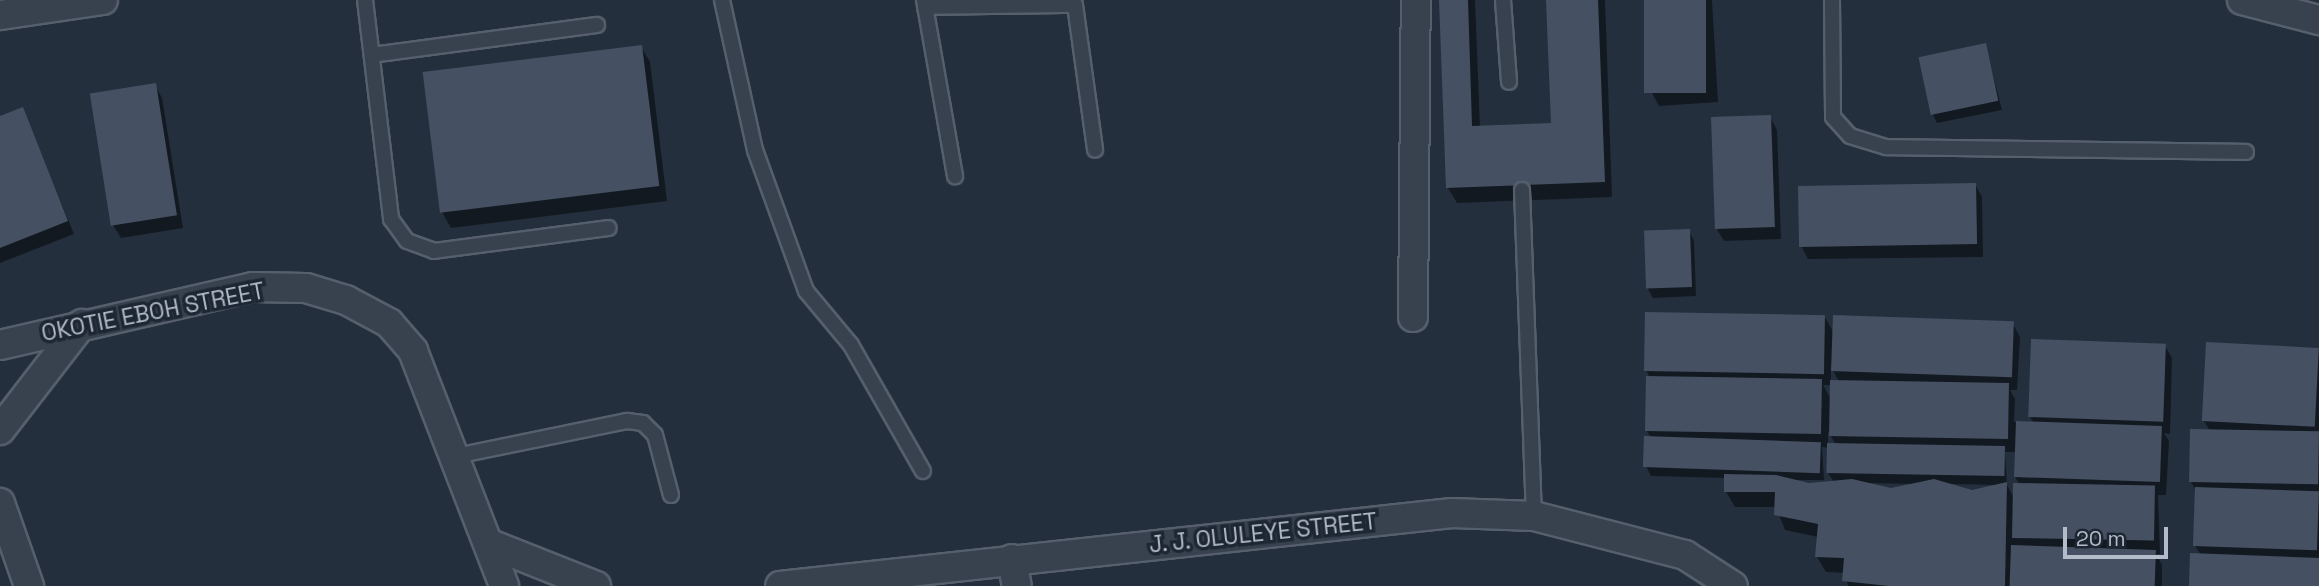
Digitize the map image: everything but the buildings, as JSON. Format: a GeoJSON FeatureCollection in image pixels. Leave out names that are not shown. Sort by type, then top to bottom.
{"type":"FeatureCollection","features":[{"type":"Feature","properties":{"kind":"street"},"geometry":{"type":"LineString","coordinates":[[0,15],[103,0]]}},
{"type":"Feature","properties":{"kind":"street"},"geometry":{"type":"LineString","coordinates":[[1413,317],[1416,0]]}},
{"type":"Feature","properties":{"kind":"street"},"geometry":{"type":"LineString","coordinates":[[2242,0],[2319,20]]}},
{"type":"Feature","properties":{"kind":"street","name":"OKOTIE EBOH STREET"},"geometry":{"type":"LineString","coordinates":[[0,345],[82,324],[253,287],[306,288],[346,300],[389,323],[413,351],[456,456],[504,586]]}},
{"type":"Feature","properties":{"kind":"street"},"geometry":{"type":"LineString","coordinates":[[0,430],[82,324]]}},
{"type":"Feature","properties":{"kind":"street"},"geometry":{"type":"LineString","coordinates":[[0,503],[29,586]]}},
{"type":"Feature","properties":{"kind":"street","name":"J. J. OLULEYE STREET"},"geometry":{"type":"LineString","coordinates":[[780,586],[1014,572],[1452,513],[1534,516],[1685,555],[1733,586]]}},
{"type":"Feature","properties":{"kind":"street"},"geometry":{"type":"LineString","coordinates":[[490,544],[596,586]]}},
{"type":"Feature","properties":{"kind":"lane"},"geometry":{"type":"LineString","coordinates":[[365,0],[391,219],[407,242],[435,251],[608,228]]}},
{"type":"Feature","properties":{"kind":"lane"},"geometry":{"type":"LineString","coordinates":[[722,0],[755,150],[806,291],[851,345],[923,471]]}},
{"type":"Feature","properties":{"kind":"lane"},"geometry":{"type":"LineString","coordinates":[[1503,0],[1509,82]]}},
{"type":"Feature","properties":{"kind":"lane"},"geometry":{"type":"LineString","coordinates":[[1832,0],[1833,117],[1850,136],[1886,147],[2246,152]]}},
{"type":"Feature","properties":{"kind":"lane"},"geometry":{"type":"LineString","coordinates":[[955,176],[924,4],[1075,5],[1095,150]]}},
{"type":"Feature","properties":{"kind":"lane"},"geometry":{"type":"LineString","coordinates":[[372,55],[597,25]]}},
{"type":"Feature","properties":{"kind":"lane"},"geometry":{"type":"LineString","coordinates":[[1522,190],[1534,516]]}},
{"type":"Feature","properties":{"kind":"lane"},"geometry":{"type":"LineString","coordinates":[[456,456],[627,421],[643,423],[655,435],[671,495]]}}]}
